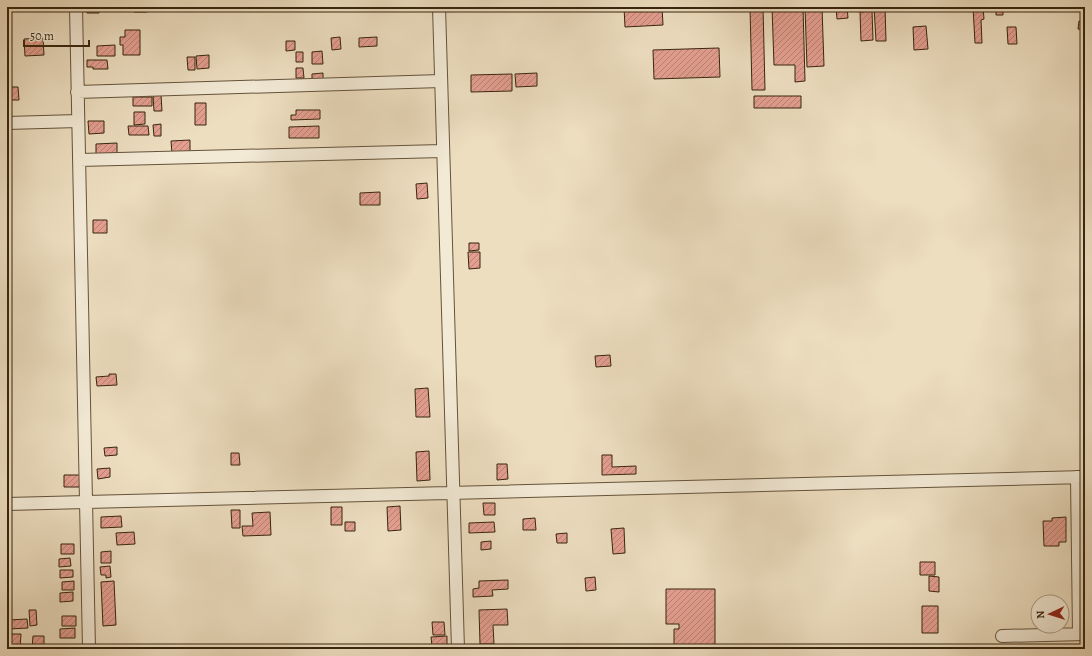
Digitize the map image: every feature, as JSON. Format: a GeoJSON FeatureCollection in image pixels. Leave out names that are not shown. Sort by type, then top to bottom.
{"type":"FeatureCollection","features":[{"type":"Feature","properties":{"kind":"street"},"geometry":{"type":"LineString","coordinates":[[76,7],[89,649]]}},
{"type":"Feature","properties":{"kind":"street"},"geometry":{"type":"LineString","coordinates":[[439,7],[442,151],[458,649]]}},
{"type":"Feature","properties":{"kind":"street"},"geometry":{"type":"LineString","coordinates":[[78,92],[441,81]]}},
{"type":"Feature","properties":{"kind":"street"},"geometry":{"type":"LineString","coordinates":[[7,123],[78,121]]}},
{"type":"Feature","properties":{"kind":"street"},"geometry":{"type":"LineString","coordinates":[[79,160],[442,151]]}},
{"type":"Feature","properties":{"kind":"street"},"geometry":{"type":"LineString","coordinates":[[7,504],[1081,477],[1082,634],[1002,636]]}},
{"type":"Feature","properties":{"kind":"building"},"geometry":{"type":"Polygon","coordinates":[[[87,7],[99,7],[99,13],[87,13],[87,7]]]}},
{"type":"Feature","properties":{"kind":"building"},"geometry":{"type":"Polygon","coordinates":[[[134,7],[147,7],[147,12],[134,12],[134,7]]]}},
{"type":"Feature","properties":{"kind":"building"},"geometry":{"type":"Polygon","coordinates":[[[340,7],[350,7],[351,8],[340,9],[340,7]]]}},
{"type":"Feature","properties":{"kind":"building"},"geometry":{"type":"Polygon","coordinates":[[[624,7],[662,7],[663,25],[625,27],[624,7]]]}},
{"type":"Feature","properties":{"kind":"building"},"geometry":{"type":"Polygon","coordinates":[[[750,7],[763,7],[765,90],[752,90],[750,7]]]}},
{"type":"Feature","properties":{"kind":"building"},"geometry":{"type":"Polygon","coordinates":[[[772,7],[803,7],[805,81],[795,82],[795,65],[774,65],[772,7]]]}},
{"type":"Feature","properties":{"kind":"building"},"geometry":{"type":"Polygon","coordinates":[[[805,7],[822,7],[824,66],[807,67],[805,7]]]}},
{"type":"Feature","properties":{"kind":"building"},"geometry":{"type":"Polygon","coordinates":[[[836,7],[847,7],[848,18],[837,19],[836,7]]]}},
{"type":"Feature","properties":{"kind":"building"},"geometry":{"type":"Polygon","coordinates":[[[874,7],[885,7],[886,41],[876,41],[874,7]]]}},
{"type":"Feature","properties":{"kind":"building"},"geometry":{"type":"Polygon","coordinates":[[[973,7],[983,7],[984,19],[981,20],[982,43],[975,43],[973,7]]]}},
{"type":"Feature","properties":{"kind":"building"},"geometry":{"type":"Polygon","coordinates":[[[996,7],[1003,7],[1003,15],[996,15],[996,7]]]}},
{"type":"Feature","properties":{"kind":"building"},"geometry":{"type":"Polygon","coordinates":[[[872,11],[873,40],[861,41],[860,12],[872,11]]]}},
{"type":"Feature","properties":{"kind":"building"},"geometry":{"type":"Polygon","coordinates":[[[1079,21],[1085,22],[1085,30],[1078,29],[1079,21]]]}},
{"type":"Feature","properties":{"kind":"building"},"geometry":{"type":"Polygon","coordinates":[[[926,26],[928,49],[914,50],[913,27],[926,26]]]}},
{"type":"Feature","properties":{"kind":"building"},"geometry":{"type":"Polygon","coordinates":[[[1007,27],[1016,27],[1017,44],[1008,44],[1007,27]]]}},
{"type":"Feature","properties":{"kind":"building"},"geometry":{"type":"Polygon","coordinates":[[[125,30],[140,30],[140,55],[123,55],[123,45],[120,45],[120,37],[125,37],[125,30]]]}},
{"type":"Feature","properties":{"kind":"building"},"geometry":{"type":"Polygon","coordinates":[[[340,37],[341,49],[332,50],[331,38],[340,37]]]}},
{"type":"Feature","properties":{"kind":"building"},"geometry":{"type":"Polygon","coordinates":[[[377,37],[377,46],[359,47],[359,38],[377,37]]]}},
{"type":"Feature","properties":{"kind":"building"},"geometry":{"type":"Polygon","coordinates":[[[43,38],[44,55],[25,56],[24,39],[43,38]]]}},
{"type":"Feature","properties":{"kind":"building"},"geometry":{"type":"Polygon","coordinates":[[[286,41],[295,41],[295,50],[286,51],[286,41]]]}},
{"type":"Feature","properties":{"kind":"building"},"geometry":{"type":"Polygon","coordinates":[[[115,45],[115,56],[97,56],[97,46],[115,45]]]}},
{"type":"Feature","properties":{"kind":"building"},"geometry":{"type":"Polygon","coordinates":[[[719,48],[720,77],[654,79],[653,50],[719,48]]]}},
{"type":"Feature","properties":{"kind":"building"},"geometry":{"type":"Polygon","coordinates":[[[322,51],[323,64],[312,64],[312,52],[322,51]]]}},
{"type":"Feature","properties":{"kind":"building"},"geometry":{"type":"Polygon","coordinates":[[[296,52],[303,52],[303,62],[296,62],[296,52]]]}},
{"type":"Feature","properties":{"kind":"building"},"geometry":{"type":"Polygon","coordinates":[[[209,55],[209,68],[197,69],[196,56],[209,55]]]}},
{"type":"Feature","properties":{"kind":"building"},"geometry":{"type":"Polygon","coordinates":[[[187,57],[195,57],[195,70],[188,70],[187,57]]]}},
{"type":"Feature","properties":{"kind":"building"},"geometry":{"type":"Polygon","coordinates":[[[87,60],[107,60],[108,69],[93,69],[93,67],[87,67],[87,60]]]}},
{"type":"Feature","properties":{"kind":"building"},"geometry":{"type":"Polygon","coordinates":[[[296,68],[303,68],[304,78],[296,78],[296,68]]]}},
{"type":"Feature","properties":{"kind":"building"},"geometry":{"type":"Polygon","coordinates":[[[323,73],[323,80],[312,81],[312,74],[323,73]]]}},
{"type":"Feature","properties":{"kind":"building"},"geometry":{"type":"Polygon","coordinates":[[[537,73],[537,86],[516,87],[515,74],[537,73]]]}},
{"type":"Feature","properties":{"kind":"building"},"geometry":{"type":"Polygon","coordinates":[[[512,74],[512,91],[471,92],[471,75],[512,74]]]}},
{"type":"Feature","properties":{"kind":"building"},"geometry":{"type":"Polygon","coordinates":[[[1082,85],[1085,85],[1085,95],[1082,95],[1082,85]]]}},
{"type":"Feature","properties":{"kind":"building"},"geometry":{"type":"Polygon","coordinates":[[[7,87],[18,87],[19,100],[7,100],[7,87]]]}},
{"type":"Feature","properties":{"kind":"building"},"geometry":{"type":"Polygon","coordinates":[[[153,95],[161,95],[162,111],[154,111],[153,95]]]}},
{"type":"Feature","properties":{"kind":"building"},"geometry":{"type":"Polygon","coordinates":[[[754,96],[801,96],[801,108],[754,108],[754,96]]]}},
{"type":"Feature","properties":{"kind":"building"},"geometry":{"type":"Polygon","coordinates":[[[133,97],[152,97],[152,106],[133,106],[133,97]]]}},
{"type":"Feature","properties":{"kind":"building"},"geometry":{"type":"Polygon","coordinates":[[[195,103],[206,103],[206,125],[195,125],[195,103]]]}},
{"type":"Feature","properties":{"kind":"building"},"geometry":{"type":"Polygon","coordinates":[[[296,110],[320,110],[320,119],[291,120],[291,115],[296,115],[296,110]]]}},
{"type":"Feature","properties":{"kind":"building"},"geometry":{"type":"Polygon","coordinates":[[[134,112],[145,112],[145,124],[134,125],[134,112]]]}},
{"type":"Feature","properties":{"kind":"building"},"geometry":{"type":"Polygon","coordinates":[[[88,121],[104,121],[104,133],[89,134],[88,121]]]}},
{"type":"Feature","properties":{"kind":"building"},"geometry":{"type":"Polygon","coordinates":[[[161,124],[161,136],[154,136],[153,125],[161,124]]]}},
{"type":"Feature","properties":{"kind":"building"},"geometry":{"type":"Polygon","coordinates":[[[128,126],[148,126],[149,135],[129,135],[128,126]]]}},
{"type":"Feature","properties":{"kind":"building"},"geometry":{"type":"Polygon","coordinates":[[[319,126],[319,138],[289,138],[289,127],[319,126]]]}},
{"type":"Feature","properties":{"kind":"building"},"geometry":{"type":"Polygon","coordinates":[[[190,140],[190,154],[172,154],[171,141],[190,140]]]}},
{"type":"Feature","properties":{"kind":"building"},"geometry":{"type":"Polygon","coordinates":[[[117,143],[117,155],[96,156],[96,144],[117,143]]]}},
{"type":"Feature","properties":{"kind":"building"},"geometry":{"type":"Polygon","coordinates":[[[427,183],[428,198],[417,199],[416,184],[427,183]]]}},
{"type":"Feature","properties":{"kind":"building"},"geometry":{"type":"Polygon","coordinates":[[[380,192],[380,205],[360,205],[360,193],[380,192]]]}},
{"type":"Feature","properties":{"kind":"building"},"geometry":{"type":"Polygon","coordinates":[[[93,220],[107,220],[107,233],[93,233],[93,220]]]}},
{"type":"Feature","properties":{"kind":"building"},"geometry":{"type":"Polygon","coordinates":[[[469,243],[479,243],[479,250],[469,251],[469,243]]]}},
{"type":"Feature","properties":{"kind":"building"},"geometry":{"type":"Polygon","coordinates":[[[468,252],[480,252],[480,268],[469,269],[468,252]]]}},
{"type":"Feature","properties":{"kind":"building"},"geometry":{"type":"Polygon","coordinates":[[[610,355],[611,366],[596,367],[595,356],[610,355]]]}},
{"type":"Feature","properties":{"kind":"building"},"geometry":{"type":"Polygon","coordinates":[[[109,374],[116,374],[117,385],[97,386],[96,377],[109,376],[109,374]]]}},
{"type":"Feature","properties":{"kind":"building"},"geometry":{"type":"Polygon","coordinates":[[[428,388],[430,417],[416,417],[415,389],[428,388]]]}},
{"type":"Feature","properties":{"kind":"building"},"geometry":{"type":"Polygon","coordinates":[[[117,447],[117,455],[105,456],[104,448],[117,447]]]}},
{"type":"Feature","properties":{"kind":"building"},"geometry":{"type":"Polygon","coordinates":[[[429,451],[430,480],[417,481],[416,452],[429,451]]]}},
{"type":"Feature","properties":{"kind":"building"},"geometry":{"type":"Polygon","coordinates":[[[231,453],[239,453],[240,465],[231,465],[231,453]]]}},
{"type":"Feature","properties":{"kind":"building"},"geometry":{"type":"Polygon","coordinates":[[[602,455],[612,455],[612,467],[636,466],[636,474],[602,475],[602,455]]]}},
{"type":"Feature","properties":{"kind":"building"},"geometry":{"type":"Polygon","coordinates":[[[497,464],[507,464],[508,479],[497,480],[497,464]]]}},
{"type":"Feature","properties":{"kind":"building"},"geometry":{"type":"Polygon","coordinates":[[[110,468],[110,477],[98,479],[97,469],[110,468]]]}},
{"type":"Feature","properties":{"kind":"building"},"geometry":{"type":"Polygon","coordinates":[[[64,475],[80,475],[80,487],[64,487],[64,475]]]}},
{"type":"Feature","properties":{"kind":"building"},"geometry":{"type":"Polygon","coordinates":[[[483,503],[495,503],[495,515],[484,515],[483,503]]]}},
{"type":"Feature","properties":{"kind":"building"},"geometry":{"type":"Polygon","coordinates":[[[400,506],[401,530],[388,531],[387,507],[400,506]]]}},
{"type":"Feature","properties":{"kind":"building"},"geometry":{"type":"Polygon","coordinates":[[[331,507],[342,507],[342,525],[331,525],[331,507]]]}},
{"type":"Feature","properties":{"kind":"building"},"geometry":{"type":"Polygon","coordinates":[[[231,510],[240,510],[240,528],[232,528],[231,510]]]}},
{"type":"Feature","properties":{"kind":"building"},"geometry":{"type":"Polygon","coordinates":[[[270,512],[271,535],[243,536],[242,526],[253,526],[252,513],[270,512]]]}},
{"type":"Feature","properties":{"kind":"building"},"geometry":{"type":"Polygon","coordinates":[[[121,516],[122,527],[101,528],[101,517],[121,516]]]}},
{"type":"Feature","properties":{"kind":"building"},"geometry":{"type":"Polygon","coordinates":[[[1066,517],[1066,542],[1059,542],[1059,546],[1044,546],[1043,521],[1052,521],[1052,518],[1066,517]]]}},
{"type":"Feature","properties":{"kind":"building"},"geometry":{"type":"Polygon","coordinates":[[[535,518],[536,530],[523,530],[523,519],[535,518]]]}},
{"type":"Feature","properties":{"kind":"building"},"geometry":{"type":"Polygon","coordinates":[[[345,522],[355,522],[355,531],[345,531],[345,522]]]}},
{"type":"Feature","properties":{"kind":"building"},"geometry":{"type":"Polygon","coordinates":[[[494,522],[495,532],[469,533],[469,523],[494,522]]]}},
{"type":"Feature","properties":{"kind":"building"},"geometry":{"type":"Polygon","coordinates":[[[624,528],[625,553],[613,554],[611,529],[624,528]]]}},
{"type":"Feature","properties":{"kind":"building"},"geometry":{"type":"Polygon","coordinates":[[[134,532],[135,544],[117,545],[116,533],[134,532]]]}},
{"type":"Feature","properties":{"kind":"building"},"geometry":{"type":"Polygon","coordinates":[[[567,533],[567,543],[557,543],[556,534],[567,533]]]}},
{"type":"Feature","properties":{"kind":"building"},"geometry":{"type":"Polygon","coordinates":[[[491,541],[491,549],[481,550],[481,542],[491,541]]]}},
{"type":"Feature","properties":{"kind":"building"},"geometry":{"type":"Polygon","coordinates":[[[61,544],[74,544],[74,554],[61,554],[61,544]]]}},
{"type":"Feature","properties":{"kind":"building"},"geometry":{"type":"Polygon","coordinates":[[[111,551],[111,563],[101,563],[101,552],[111,551]]]}},
{"type":"Feature","properties":{"kind":"building"},"geometry":{"type":"Polygon","coordinates":[[[70,558],[71,566],[59,567],[59,559],[70,558]]]}},
{"type":"Feature","properties":{"kind":"building"},"geometry":{"type":"Polygon","coordinates":[[[920,562],[935,562],[935,575],[920,575],[920,562]]]}},
{"type":"Feature","properties":{"kind":"building"},"geometry":{"type":"Polygon","coordinates":[[[110,566],[111,577],[106,578],[106,575],[101,575],[100,567],[110,566]]]}},
{"type":"Feature","properties":{"kind":"building"},"geometry":{"type":"Polygon","coordinates":[[[60,570],[73,570],[73,577],[60,578],[60,570]]]}},
{"type":"Feature","properties":{"kind":"building"},"geometry":{"type":"Polygon","coordinates":[[[929,576],[939,577],[939,592],[929,591],[929,576]]]}},
{"type":"Feature","properties":{"kind":"building"},"geometry":{"type":"Polygon","coordinates":[[[595,577],[596,590],[586,591],[585,578],[595,577]]]}},
{"type":"Feature","properties":{"kind":"building"},"geometry":{"type":"Polygon","coordinates":[[[508,580],[508,589],[492,590],[493,596],[473,597],[473,589],[479,588],[479,581],[508,580]]]}},
{"type":"Feature","properties":{"kind":"building"},"geometry":{"type":"Polygon","coordinates":[[[74,581],[74,590],[62,590],[62,582],[74,581]]]}},
{"type":"Feature","properties":{"kind":"building"},"geometry":{"type":"Polygon","coordinates":[[[114,581],[116,625],[103,626],[101,582],[114,581]]]}},
{"type":"Feature","properties":{"kind":"building"},"geometry":{"type":"Polygon","coordinates":[[[666,589],[715,589],[715,649],[674,649],[674,629],[679,629],[679,624],[666,624],[666,589]]]}},
{"type":"Feature","properties":{"kind":"building"},"geometry":{"type":"Polygon","coordinates":[[[73,592],[73,601],[60,602],[60,593],[73,592]]]}},
{"type":"Feature","properties":{"kind":"building"},"geometry":{"type":"Polygon","coordinates":[[[922,606],[938,606],[938,633],[922,633],[922,606]]]}},
{"type":"Feature","properties":{"kind":"building"},"geometry":{"type":"Polygon","coordinates":[[[507,609],[508,625],[493,625],[494,644],[480,644],[479,610],[507,609]]]}},
{"type":"Feature","properties":{"kind":"building"},"geometry":{"type":"Polygon","coordinates":[[[29,610],[36,610],[37,625],[30,626],[29,610]]]}},
{"type":"Feature","properties":{"kind":"building"},"geometry":{"type":"Polygon","coordinates":[[[62,616],[76,616],[76,626],[62,626],[62,616]]]}},
{"type":"Feature","properties":{"kind":"building"},"geometry":{"type":"Polygon","coordinates":[[[27,619],[28,628],[8,629],[8,620],[27,619]]]}},
{"type":"Feature","properties":{"kind":"building"},"geometry":{"type":"Polygon","coordinates":[[[432,622],[444,622],[445,635],[433,635],[432,622]]]}},
{"type":"Feature","properties":{"kind":"building"},"geometry":{"type":"Polygon","coordinates":[[[75,628],[75,638],[60,638],[60,629],[75,628]]]}},
{"type":"Feature","properties":{"kind":"building"},"geometry":{"type":"Polygon","coordinates":[[[11,634],[21,634],[20,648],[11,648],[11,634]]]}},
{"type":"Feature","properties":{"kind":"building"},"geometry":{"type":"Polygon","coordinates":[[[33,636],[44,636],[44,649],[32,649],[33,636]]]}},
{"type":"Feature","properties":{"kind":"building"},"geometry":{"type":"Polygon","coordinates":[[[447,636],[447,645],[432,646],[431,637],[447,636]]]}},
{"type":"Feature","properties":{"kind":"building"},"geometry":{"type":"Polygon","coordinates":[[[1072,645],[1072,649],[1050,649],[1049,646],[1072,645]]]}}]}
